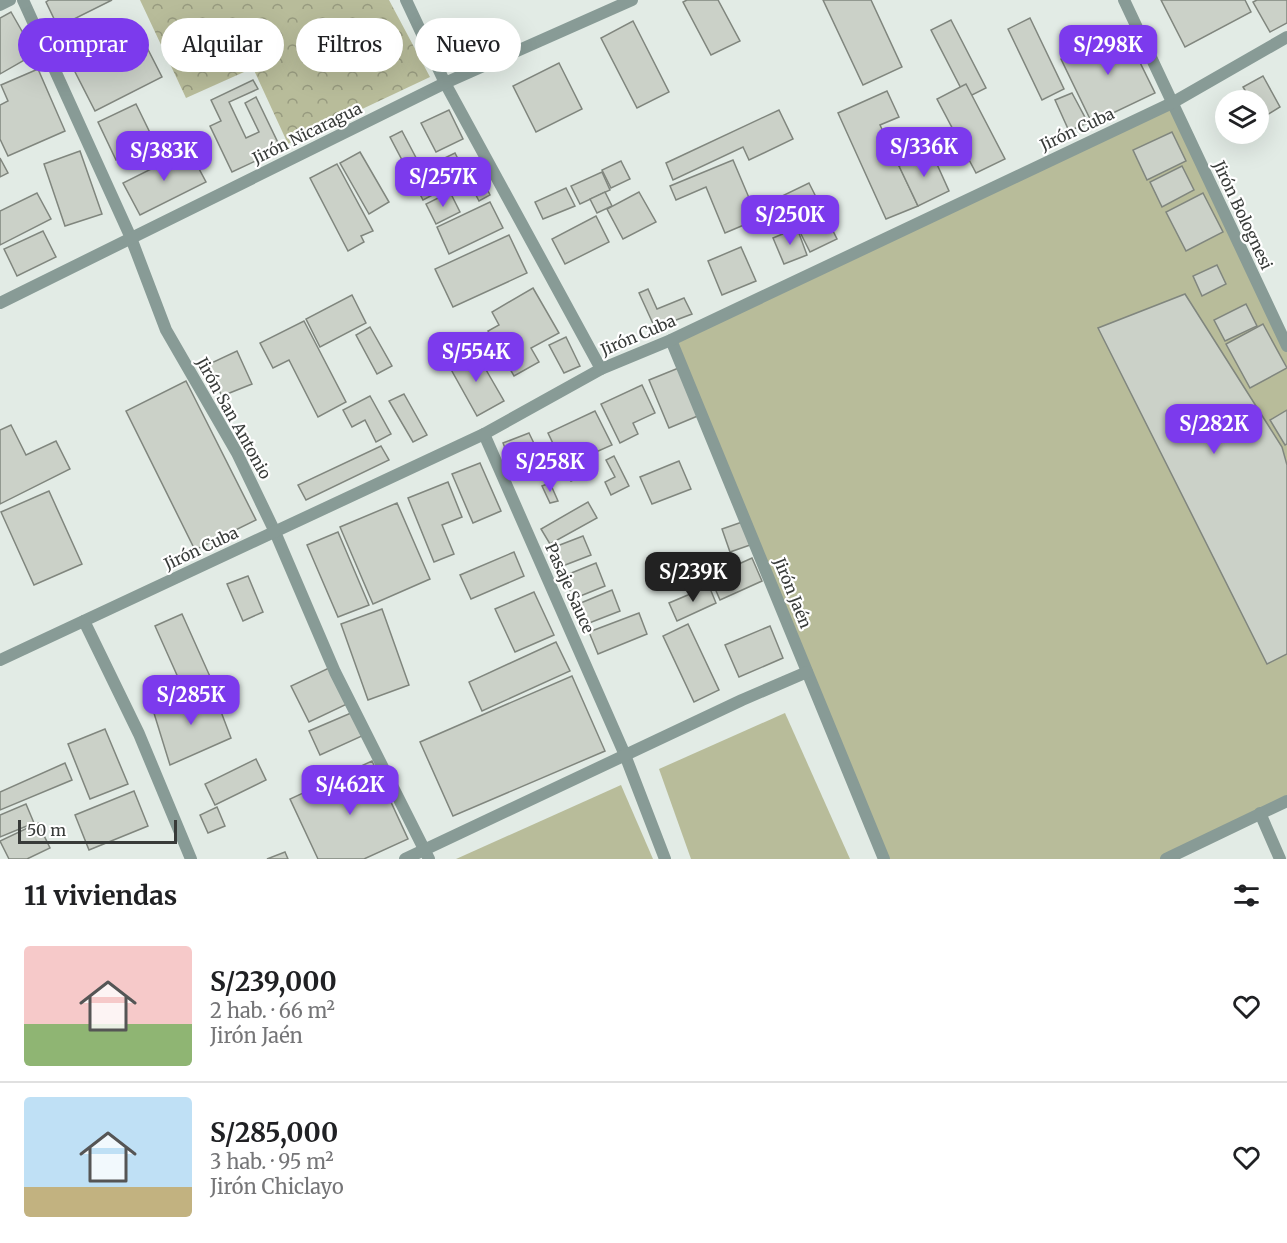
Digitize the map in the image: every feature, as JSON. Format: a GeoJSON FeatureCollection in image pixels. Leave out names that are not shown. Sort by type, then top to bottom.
{"type":"FeatureCollection","features":[{"type":"Feature","properties":{"kind":"street"},"geometry":{"type":"LineString","coordinates":[[0,5],[9,0]]}},
{"type":"Feature","properties":{"kind":"street","name":"Jirón San Antonio"},"geometry":{"type":"LineString","coordinates":[[23,0],[131,237],[166,330],[237,453],[275,532],[335,672],[427,854]]}},
{"type":"Feature","properties":{"kind":"street"},"geometry":{"type":"LineString","coordinates":[[406,0],[445,83],[601,369]]}},
{"type":"Feature","properties":{"kind":"street","name":"Jirón Nicaragua"},"geometry":{"type":"LineString","coordinates":[[0,303],[445,83],[632,0]]}},
{"type":"Feature","properties":{"kind":"street","name":"Jirón Bolognesi"},"geometry":{"type":"LineString","coordinates":[[1124,0],[1287,346]]}},
{"type":"Feature","properties":{"kind":"street","name":"Jirón Cuba"},"geometry":{"type":"LineString","coordinates":[[0,660],[484,434],[601,369],[671,340],[1172,103],[1287,37]]}},
{"type":"Feature","properties":{"kind":"street","name":"Jirón Jaén"},"geometry":{"type":"LineString","coordinates":[[671,340],[884,859]]}},
{"type":"Feature","properties":{"kind":"street","name":"Pasaje Sauce"},"geometry":{"type":"LineString","coordinates":[[484,434],[625,755],[665,859]]}},
{"type":"Feature","properties":{"kind":"street"},"geometry":{"type":"LineString","coordinates":[[84,621],[138,734],[191,859]]}},
{"type":"Feature","properties":{"kind":"street"},"geometry":{"type":"LineString","coordinates":[[405,859],[427,854],[625,755],[807,672]]}},
{"type":"Feature","properties":{"kind":"street"},"geometry":{"type":"LineString","coordinates":[[1166,859],[1287,801]]}},
{"type":"Feature","properties":{"kind":"street"},"geometry":{"type":"LineString","coordinates":[[1260,813],[1280,859]]}},
{"type":"Feature","properties":{"kind":"green space"},"geometry":{"type":"Polygon","coordinates":[[[140,0],[389,0],[399,18],[296,18],[296,72],[403,72],[403,26],[415,49],[415,72],[427,72],[430,77],[288,144],[255,72],[284,72],[284,18],[161,18],[161,45],[140,0]]]}},
{"type":"Feature","properties":{"kind":"green space"},"geometry":{"type":"Polygon","coordinates":[[[174,72],[244,72],[186,98],[174,72]]]}},
{"type":"Feature","properties":{"kind":"green space"},"geometry":{"type":"Polygon","coordinates":[[[1172,103],[1287,337],[1287,806],[1174,859],[884,859],[671,340],[1172,103]]]}},
{"type":"Feature","properties":{"kind":"green space"},"geometry":{"type":"Polygon","coordinates":[[[785,713],[850,859],[691,859],[659,769],[785,713]]]}},
{"type":"Feature","properties":{"kind":"green space"},"geometry":{"type":"Polygon","coordinates":[[[621,785],[653,859],[456,859],[621,785]]]}},
{"type":"Feature","properties":{"kind":"building"},"geometry":{"type":"Polygon","coordinates":[[[49,0],[112,0],[76,18],[54,18],[46,2],[49,0]]]}},
{"type":"Feature","properties":{"kind":"building"},"geometry":{"type":"Polygon","coordinates":[[[718,0],[740,41],[711,55],[683,2],[718,0]]]}},
{"type":"Feature","properties":{"kind":"building"},"geometry":{"type":"Polygon","coordinates":[[[823,0],[871,0],[902,67],[863,85],[823,0]]]}},
{"type":"Feature","properties":{"kind":"building"},"geometry":{"type":"Polygon","coordinates":[[[1161,0],[1245,0],[1251,12],[1185,47],[1161,0]]]}},
{"type":"Feature","properties":{"kind":"building"},"geometry":{"type":"Polygon","coordinates":[[[1287,0],[1287,23],[1270,32],[1253,2],[1287,0]]]}},
{"type":"Feature","properties":{"kind":"building"},"geometry":{"type":"Polygon","coordinates":[[[11,12],[18,24],[18,64],[0,74],[0,18],[11,12]]]}},
{"type":"Feature","properties":{"kind":"building"},"geometry":{"type":"Polygon","coordinates":[[[1030,18],[1064,89],[1042,100],[1008,29],[1030,18]]]}},
{"type":"Feature","properties":{"kind":"building"},"geometry":{"type":"Polygon","coordinates":[[[951,20],[986,88],[966,98],[931,30],[951,20]]]}},
{"type":"Feature","properties":{"kind":"building"},"geometry":{"type":"Polygon","coordinates":[[[633,21],[669,92],[637,108],[601,38],[633,21]]]}},
{"type":"Feature","properties":{"kind":"building"},"geometry":{"type":"Polygon","coordinates":[[[1123,28],[1155,93],[1092,123],[1061,59],[1123,28]]]}},
{"type":"Feature","properties":{"kind":"building"},"geometry":{"type":"Polygon","coordinates":[[[149,52],[162,77],[95,111],[75,72],[149,72],[149,52]]]}},
{"type":"Feature","properties":{"kind":"building"},"geometry":{"type":"Polygon","coordinates":[[[559,63],[582,109],[536,132],[513,86],[559,63]]]}},
{"type":"Feature","properties":{"kind":"building"},"geometry":{"type":"Polygon","coordinates":[[[31,72],[39,72],[65,131],[8,156],[0,139],[0,105],[8,101],[1,85],[31,72]]]}},
{"type":"Feature","properties":{"kind":"building"},"geometry":{"type":"Polygon","coordinates":[[[1263,76],[1280,107],[1269,114],[1269,90],[1245,90],[1243,87],[1263,76]]]}},
{"type":"Feature","properties":{"kind":"building"},"geometry":{"type":"Polygon","coordinates":[[[253,80],[258,89],[229,102],[246,138],[259,132],[245,103],[256,97],[281,149],[232,172],[210,126],[221,121],[211,100],[253,80]]]}},
{"type":"Feature","properties":{"kind":"building"},"geometry":{"type":"Polygon","coordinates":[[[966,84],[1005,159],[976,173],[937,99],[966,84]]]}},
{"type":"Feature","properties":{"kind":"building"},"geometry":{"type":"Polygon","coordinates":[[[887,91],[899,117],[880,125],[918,206],[886,219],[838,113],[887,91]]]}},
{"type":"Feature","properties":{"kind":"building"},"geometry":{"type":"Polygon","coordinates":[[[1072,93],[1088,123],[1069,131],[1055,100],[1072,93]]]}},
{"type":"Feature","properties":{"kind":"building"},"geometry":{"type":"Polygon","coordinates":[[[136,104],[154,141],[116,160],[98,122],[136,104]]]}},
{"type":"Feature","properties":{"kind":"building"},"geometry":{"type":"Polygon","coordinates":[[[449,110],[463,139],[436,152],[421,123],[449,110]]]}},
{"type":"Feature","properties":{"kind":"building"},"geometry":{"type":"Polygon","coordinates":[[[779,110],[793,139],[749,160],[743,147],[673,180],[666,163],[779,110]]]}},
{"type":"Feature","properties":{"kind":"building"},"geometry":{"type":"Polygon","coordinates":[[[402,131],[422,169],[455,153],[463,169],[443,179],[448,187],[423,200],[390,137],[402,131]]]}},
{"type":"Feature","properties":{"kind":"building"},"geometry":{"type":"Polygon","coordinates":[[[1172,132],[1186,161],[1147,180],[1133,150],[1172,132]]]}},
{"type":"Feature","properties":{"kind":"building"},"geometry":{"type":"Polygon","coordinates":[[[189,150],[206,182],[140,215],[123,183],[189,150]]]}},
{"type":"Feature","properties":{"kind":"building"},"geometry":{"type":"Polygon","coordinates":[[[80,151],[102,214],[65,226],[44,164],[80,151]]]}},
{"type":"Feature","properties":{"kind":"building"},"geometry":{"type":"Polygon","coordinates":[[[931,151],[949,191],[918,206],[899,166],[931,151]]]}},
{"type":"Feature","properties":{"kind":"building"},"geometry":{"type":"Polygon","coordinates":[[[360,152],[389,202],[369,214],[340,163],[360,152]]]}},
{"type":"Feature","properties":{"kind":"building"},"geometry":{"type":"Polygon","coordinates":[[[0,158],[8,173],[0,177],[0,158]]]}},
{"type":"Feature","properties":{"kind":"building"},"geometry":{"type":"Polygon","coordinates":[[[733,160],[758,219],[725,233],[706,187],[676,200],[670,186],[733,160]]]}},
{"type":"Feature","properties":{"kind":"building"},"geometry":{"type":"Polygon","coordinates":[[[621,161],[630,179],[611,188],[602,170],[621,161]]]}},
{"type":"Feature","properties":{"kind":"building"},"geometry":{"type":"Polygon","coordinates":[[[337,164],[373,231],[361,236],[364,242],[348,251],[310,178],[337,164]]]}},
{"type":"Feature","properties":{"kind":"building"},"geometry":{"type":"Polygon","coordinates":[[[1182,166],[1194,190],[1162,207],[1150,182],[1182,166]]]}},
{"type":"Feature","properties":{"kind":"building"},"geometry":{"type":"Polygon","coordinates":[[[478,170],[490,195],[479,201],[466,176],[478,170]]]}},
{"type":"Feature","properties":{"kind":"building"},"geometry":{"type":"Polygon","coordinates":[[[602,172],[610,190],[580,204],[571,186],[602,172]]]}},
{"type":"Feature","properties":{"kind":"building"},"geometry":{"type":"Polygon","coordinates":[[[809,183],[837,239],[810,252],[782,196],[809,183]]]}},
{"type":"Feature","properties":{"kind":"building"},"geometry":{"type":"Polygon","coordinates":[[[566,188],[575,206],[543,219],[535,202],[566,188]]]}},
{"type":"Feature","properties":{"kind":"building"},"geometry":{"type":"Polygon","coordinates":[[[450,192],[460,212],[436,224],[426,204],[450,192]]]}},
{"type":"Feature","properties":{"kind":"building"},"geometry":{"type":"Polygon","coordinates":[[[605,192],[612,206],[597,213],[590,199],[605,192]]]}},
{"type":"Feature","properties":{"kind":"building"},"geometry":{"type":"Polygon","coordinates":[[[639,192],[656,222],[623,239],[607,209],[639,192]]]}},
{"type":"Feature","properties":{"kind":"building"},"geometry":{"type":"Polygon","coordinates":[[[37,193],[51,219],[0,245],[0,211],[37,193]]]}},
{"type":"Feature","properties":{"kind":"building"},"geometry":{"type":"Polygon","coordinates":[[[1203,193],[1223,232],[1186,251],[1166,212],[1203,193]]]}},
{"type":"Feature","properties":{"kind":"building"},"geometry":{"type":"Polygon","coordinates":[[[490,202],[503,228],[449,254],[437,227],[490,202]]]}},
{"type":"Feature","properties":{"kind":"building"},"geometry":{"type":"Polygon","coordinates":[[[596,216],[609,242],[565,264],[552,239],[596,216]]]}},
{"type":"Feature","properties":{"kind":"building"},"geometry":{"type":"Polygon","coordinates":[[[797,228],[807,255],[784,264],[773,238],[797,228]]]}},
{"type":"Feature","properties":{"kind":"building"},"geometry":{"type":"Polygon","coordinates":[[[43,231],[56,257],[17,276],[4,249],[43,231]]]}},
{"type":"Feature","properties":{"kind":"building"},"geometry":{"type":"Polygon","coordinates":[[[509,235],[527,273],[453,307],[435,269],[509,235]]]}},
{"type":"Feature","properties":{"kind":"building"},"geometry":{"type":"Polygon","coordinates":[[[741,247],[756,281],[722,295],[708,261],[741,247]]]}},
{"type":"Feature","properties":{"kind":"building"},"geometry":{"type":"Polygon","coordinates":[[[1217,265],[1226,284],[1202,296],[1193,276],[1217,265]]]}},
{"type":"Feature","properties":{"kind":"building"},"geometry":{"type":"Polygon","coordinates":[[[533,288],[559,333],[531,348],[539,362],[514,376],[488,331],[499,325],[492,312],[533,288]]]}},
{"type":"Feature","properties":{"kind":"building"},"geometry":{"type":"Polygon","coordinates":[[[648,289],[657,309],[684,298],[692,314],[655,328],[639,293],[648,289]]]}},
{"type":"Feature","properties":{"kind":"building"},"geometry":{"type":"Polygon","coordinates":[[[1185,294],[1282,447],[1287,465],[1287,654],[1267,664],[1098,328],[1185,294]]]}},
{"type":"Feature","properties":{"kind":"building"},"geometry":{"type":"Polygon","coordinates":[[[352,295],[366,323],[320,347],[306,319],[352,295]]]}},
{"type":"Feature","properties":{"kind":"building"},"geometry":{"type":"Polygon","coordinates":[[[1246,304],[1257,326],[1225,341],[1214,320],[1246,304]]]}},
{"type":"Feature","properties":{"kind":"building"},"geometry":{"type":"Polygon","coordinates":[[[304,321],[346,402],[318,417],[289,360],[273,368],[260,343],[304,321]]]}},
{"type":"Feature","properties":{"kind":"building"},"geometry":{"type":"Polygon","coordinates":[[[1263,324],[1287,368],[1250,388],[1226,344],[1263,324]]]}},
{"type":"Feature","properties":{"kind":"building"},"geometry":{"type":"Polygon","coordinates":[[[370,327],[392,366],[377,374],[356,335],[370,327]]]}},
{"type":"Feature","properties":{"kind":"building"},"geometry":{"type":"Polygon","coordinates":[[[566,337],[580,366],[564,373],[549,345],[566,337]]]}},
{"type":"Feature","properties":{"kind":"building"},"geometry":{"type":"Polygon","coordinates":[[[474,349],[504,401],[477,416],[448,364],[474,349]]]}},
{"type":"Feature","properties":{"kind":"building"},"geometry":{"type":"Polygon","coordinates":[[[237,351],[252,384],[222,396],[207,365],[237,351]]]}},
{"type":"Feature","properties":{"kind":"building"},"geometry":{"type":"Polygon","coordinates":[[[681,367],[700,415],[669,428],[649,380],[681,367]]]}},
{"type":"Feature","properties":{"kind":"building"},"geometry":{"type":"Polygon","coordinates":[[[186,381],[256,520],[195,550],[126,411],[186,381]]]}},
{"type":"Feature","properties":{"kind":"building"},"geometry":{"type":"Polygon","coordinates":[[[642,385],[655,413],[633,423],[638,434],[620,443],[601,404],[642,385]]]}},
{"type":"Feature","properties":{"kind":"building"},"geometry":{"type":"Polygon","coordinates":[[[404,394],[427,435],[413,442],[389,401],[404,394]]]}},
{"type":"Feature","properties":{"kind":"building"},"geometry":{"type":"Polygon","coordinates":[[[370,396],[391,434],[376,442],[365,420],[352,427],[343,410],[370,396]]]}},
{"type":"Feature","properties":{"kind":"building"},"geometry":{"type":"Polygon","coordinates":[[[1287,410],[1287,444],[1285,445],[1270,420],[1287,410]]]}},
{"type":"Feature","properties":{"kind":"building"},"geometry":{"type":"Polygon","coordinates":[[[595,411],[612,445],[587,456],[594,471],[571,481],[548,433],[595,411]]]}},
{"type":"Feature","properties":{"kind":"building"},"geometry":{"type":"Polygon","coordinates":[[[11,425],[26,455],[56,441],[70,469],[0,504],[0,430],[11,425]]]}},
{"type":"Feature","properties":{"kind":"building"},"geometry":{"type":"Polygon","coordinates":[[[529,433],[542,460],[514,471],[503,443],[529,433]]]}},
{"type":"Feature","properties":{"kind":"building"},"geometry":{"type":"Polygon","coordinates":[[[381,446],[389,460],[306,500],[298,485],[381,446]]]}},
{"type":"Feature","properties":{"kind":"building"},"geometry":{"type":"Polygon","coordinates":[[[614,456],[629,486],[611,495],[605,482],[615,477],[606,460],[614,456]]]}},
{"type":"Feature","properties":{"kind":"building"},"geometry":{"type":"Polygon","coordinates":[[[679,461],[691,489],[652,504],[640,477],[679,461]]]}},
{"type":"Feature","properties":{"kind":"building"},"geometry":{"type":"Polygon","coordinates":[[[480,463],[501,511],[473,523],[452,474],[480,463]]]}},
{"type":"Feature","properties":{"kind":"building"},"geometry":{"type":"Polygon","coordinates":[[[448,482],[462,517],[442,525],[454,554],[434,562],[408,498],[448,482]]]}},
{"type":"Feature","properties":{"kind":"building"},"geometry":{"type":"Polygon","coordinates":[[[550,483],[558,501],[550,503],[542,486],[550,483]]]}},
{"type":"Feature","properties":{"kind":"building"},"geometry":{"type":"Polygon","coordinates":[[[49,491],[82,564],[34,585],[1,512],[49,491]]]}},
{"type":"Feature","properties":{"kind":"building"},"geometry":{"type":"Polygon","coordinates":[[[588,502],[597,518],[550,544],[541,529],[588,502]]]}},
{"type":"Feature","properties":{"kind":"building"},"geometry":{"type":"Polygon","coordinates":[[[397,503],[430,579],[373,604],[340,527],[397,503]]]}},
{"type":"Feature","properties":{"kind":"building"},"geometry":{"type":"Polygon","coordinates":[[[745,521],[753,544],[730,552],[722,529],[745,521]]]}},
{"type":"Feature","properties":{"kind":"building"},"geometry":{"type":"Polygon","coordinates":[[[338,532],[369,605],[338,617],[307,545],[338,532]]]}},
{"type":"Feature","properties":{"kind":"building"},"geometry":{"type":"Polygon","coordinates":[[[583,536],[591,555],[560,567],[552,548],[583,536]]]}},
{"type":"Feature","properties":{"kind":"building"},"geometry":{"type":"Polygon","coordinates":[[[514,552],[524,576],[471,599],[460,575],[514,552]]]}},
{"type":"Feature","properties":{"kind":"building"},"geometry":{"type":"Polygon","coordinates":[[[752,558],[762,581],[720,600],[710,577],[752,558]]]}},
{"type":"Feature","properties":{"kind":"building"},"geometry":{"type":"Polygon","coordinates":[[[596,563],[605,586],[573,599],[564,576],[596,563]]]}},
{"type":"Feature","properties":{"kind":"building"},"geometry":{"type":"Polygon","coordinates":[[[248,576],[263,612],[243,621],[227,584],[248,576]]]}},
{"type":"Feature","properties":{"kind":"building"},"geometry":{"type":"Polygon","coordinates":[[[709,586],[716,603],[677,621],[669,603],[709,586]]]}},
{"type":"Feature","properties":{"kind":"building"},"geometry":{"type":"Polygon","coordinates":[[[612,590],[620,611],[584,625],[576,605],[612,590]]]}},
{"type":"Feature","properties":{"kind":"building"},"geometry":{"type":"Polygon","coordinates":[[[534,592],[554,635],[515,652],[495,609],[534,592]]]}},
{"type":"Feature","properties":{"kind":"building"},"geometry":{"type":"Polygon","coordinates":[[[382,609],[409,685],[368,700],[341,624],[382,609]]]}},
{"type":"Feature","properties":{"kind":"building"},"geometry":{"type":"Polygon","coordinates":[[[639,613],[647,634],[598,654],[589,632],[639,613]]]}},
{"type":"Feature","properties":{"kind":"building"},"geometry":{"type":"Polygon","coordinates":[[[182,614],[212,681],[185,693],[155,626],[182,614]]]}},
{"type":"Feature","properties":{"kind":"building"},"geometry":{"type":"Polygon","coordinates":[[[688,624],[719,690],[694,702],[663,636],[688,624]]]}},
{"type":"Feature","properties":{"kind":"building"},"geometry":{"type":"Polygon","coordinates":[[[770,626],[783,658],[739,677],[725,645],[770,626]]]}},
{"type":"Feature","properties":{"kind":"building"},"geometry":{"type":"Polygon","coordinates":[[[556,642],[570,671],[482,711],[469,682],[556,642]]]}},
{"type":"Feature","properties":{"kind":"building"},"geometry":{"type":"Polygon","coordinates":[[[329,668],[347,704],[309,722],[291,686],[329,668]]]}},
{"type":"Feature","properties":{"kind":"building"},"geometry":{"type":"Polygon","coordinates":[[[572,676],[605,751],[453,816],[420,742],[572,676]]]}},
{"type":"Feature","properties":{"kind":"building"},"geometry":{"type":"Polygon","coordinates":[[[212,688],[231,738],[170,765],[153,710],[212,688]]]}},
{"type":"Feature","properties":{"kind":"building"},"geometry":{"type":"Polygon","coordinates":[[[351,713],[362,736],[320,755],[309,731],[351,713]]]}},
{"type":"Feature","properties":{"kind":"building"},"geometry":{"type":"Polygon","coordinates":[[[105,729],[128,784],[90,799],[68,744],[105,729]]]}},
{"type":"Feature","properties":{"kind":"building"},"geometry":{"type":"Polygon","coordinates":[[[256,759],[266,780],[215,805],[205,784],[256,759]]]}},
{"type":"Feature","properties":{"kind":"building"},"geometry":{"type":"Polygon","coordinates":[[[372,761],[408,839],[364,859],[318,859],[290,799],[372,761]]]}},
{"type":"Feature","properties":{"kind":"building"},"geometry":{"type":"Polygon","coordinates":[[[65,763],[72,780],[0,810],[0,792],[65,763]]]}},
{"type":"Feature","properties":{"kind":"building"},"geometry":{"type":"Polygon","coordinates":[[[134,791],[148,826],[89,850],[75,815],[134,791]]]}},
{"type":"Feature","properties":{"kind":"building"},"geometry":{"type":"Polygon","coordinates":[[[26,804],[34,823],[0,837],[0,815],[26,804]]]}},
{"type":"Feature","properties":{"kind":"building"},"geometry":{"type":"Polygon","coordinates":[[[217,807],[225,826],[208,833],[200,815],[217,807]]]}},
{"type":"Feature","properties":{"kind":"building"},"geometry":{"type":"Polygon","coordinates":[[[38,823],[50,848],[27,859],[9,859],[0,841],[38,823]]]}},
{"type":"Feature","properties":{"kind":"building"},"geometry":{"type":"Polygon","coordinates":[[[285,852],[288,859],[267,859],[285,852]]]}}]}
